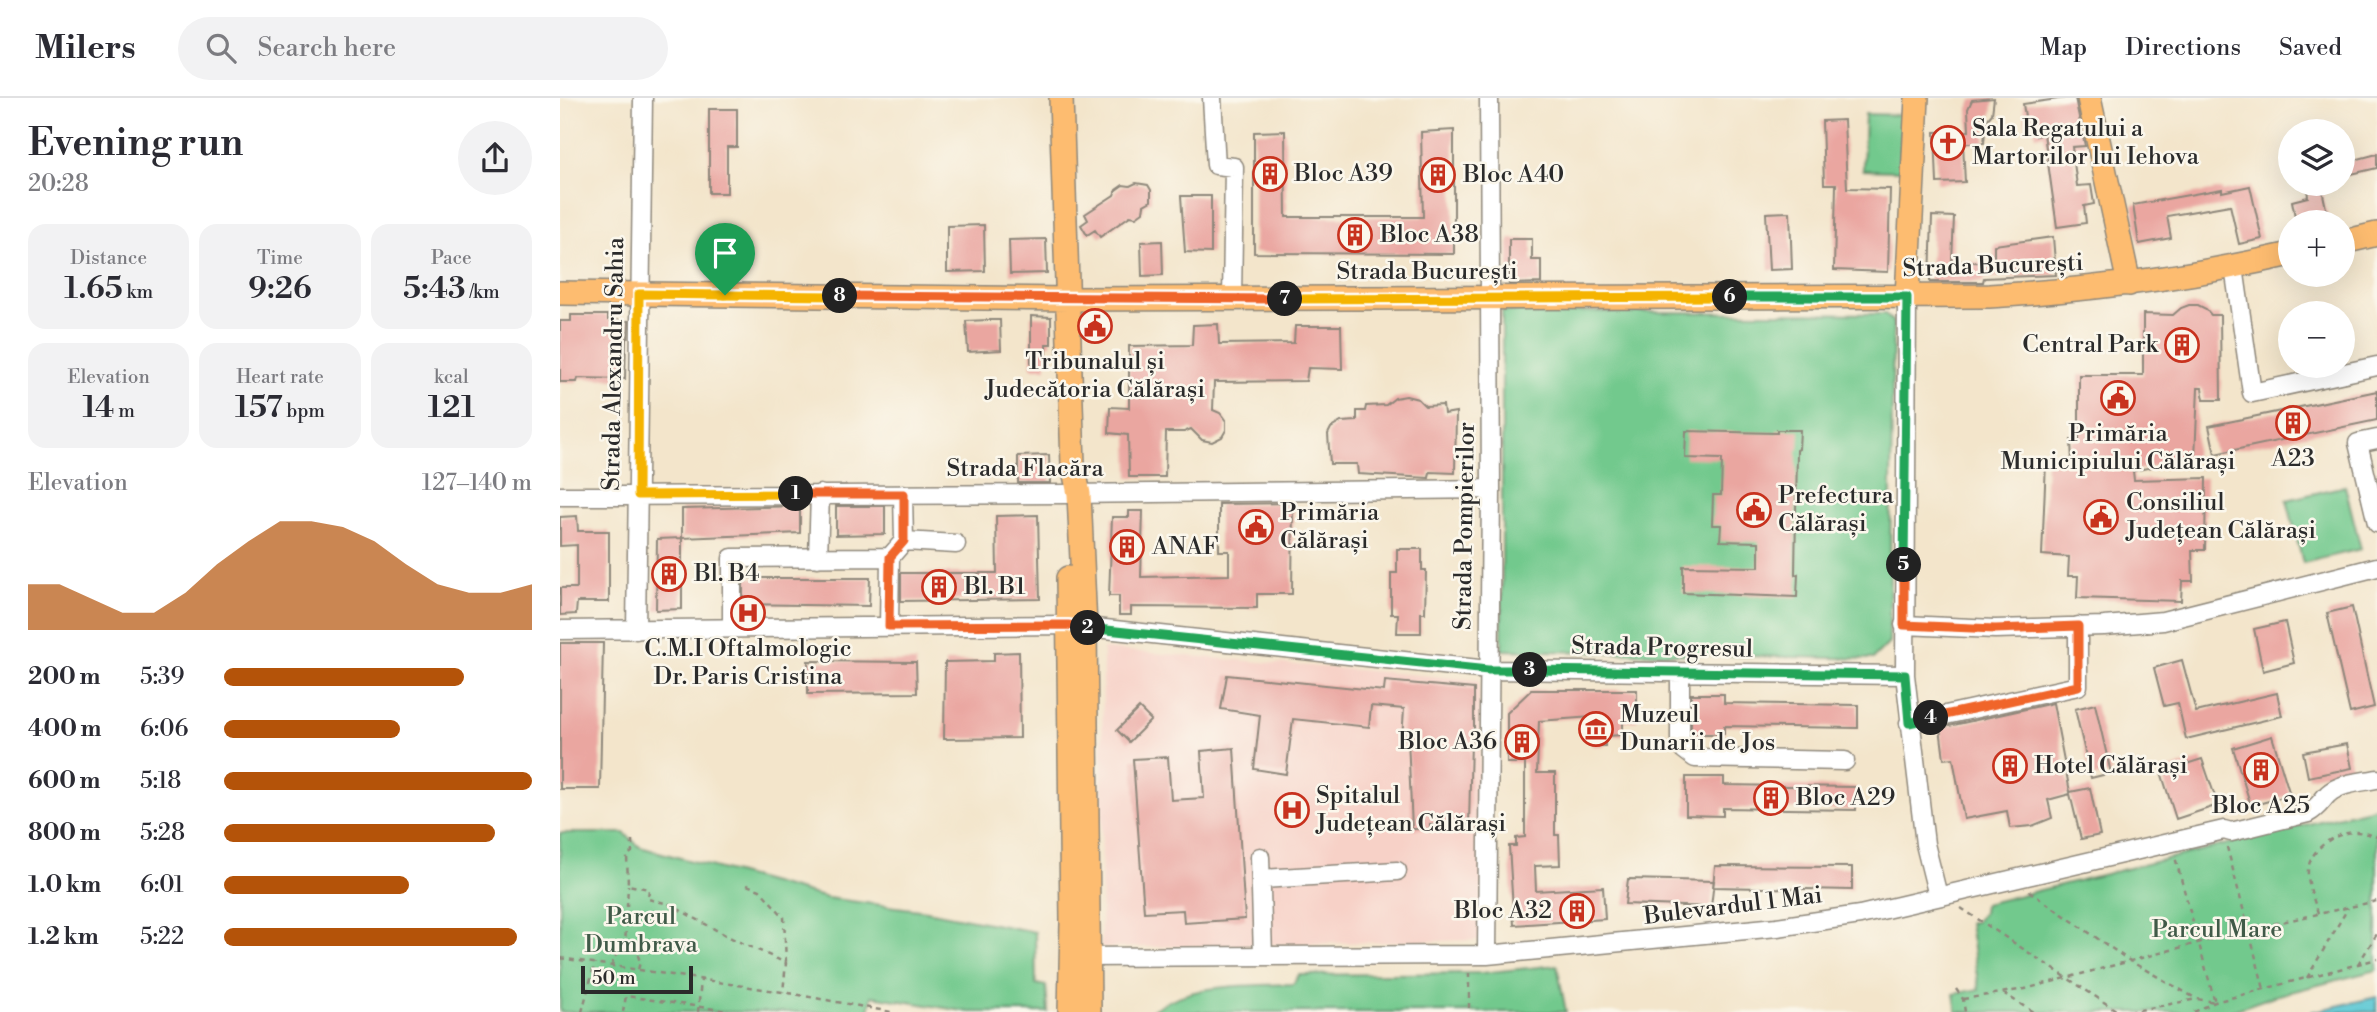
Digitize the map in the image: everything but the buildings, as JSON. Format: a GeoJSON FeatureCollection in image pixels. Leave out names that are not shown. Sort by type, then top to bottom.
{"type":"FeatureCollection","features":[{"type":"Feature","properties":{"kind":"main road"},"geometry":{"type":"LineString","coordinates":[[1061,98],[1073,466],[1080,957],[1089,1012]]}},
{"type":"Feature","properties":{"kind":"main road"},"geometry":{"type":"LineString","coordinates":[[1907,297],[1917,98]]}},
{"type":"Feature","properties":{"kind":"main road"},"geometry":{"type":"LineString","coordinates":[[2089,98],[2129,284]]}},
{"type":"Feature","properties":{"kind":"main road"},"geometry":{"type":"LineString","coordinates":[[2355,239],[2377,234]]}},
{"type":"Feature","properties":{"kind":"main road","name":"Strada București"},"geometry":{"type":"LineString","coordinates":[[560,293],[1069,299],[1989,296],[2129,284],[2278,257]]}},
{"type":"Feature","properties":{"kind":"main road"},"geometry":{"type":"LineString","coordinates":[[1070,1012],[1080,957]]}},
{"type":"Feature","properties":{"kind":"street","name":"Strada Alexandru Sahia"},"geometry":{"type":"LineString","coordinates":[[636,629],[643,98]]}},
{"type":"Feature","properties":{"kind":"street"},"geometry":{"type":"LineString","coordinates":[[1212,98],[1216,165],[1234,167],[1232,299]]}},
{"type":"Feature","properties":{"kind":"street","name":"Strada Pompierilor"},"geometry":{"type":"LineString","coordinates":[[1487,955],[1491,489],[1489,98]]}},
{"type":"Feature","properties":{"kind":"street"},"geometry":{"type":"LineString","coordinates":[[2234,267],[2252,393],[2377,366]]}},
{"type":"Feature","properties":{"kind":"street"},"geometry":{"type":"LineString","coordinates":[[1907,297],[1905,675],[1925,844],[1946,899]]}},
{"type":"Feature","properties":{"kind":"street"},"geometry":{"type":"LineString","coordinates":[[2377,439],[2358,443],[2377,523]]}},
{"type":"Feature","properties":{"kind":"street","name":"Strada Flacăra"},"geometry":{"type":"LineString","coordinates":[[560,496],[1491,489]]}},
{"type":"Feature","properties":{"kind":"street"},"geometry":{"type":"LineString","coordinates":[[818,558],[820,494]]}},
{"type":"Feature","properties":{"kind":"street"},"geometry":{"type":"LineString","coordinates":[[889,626],[890,557],[904,541],[904,494]]}},
{"type":"Feature","properties":{"kind":"street"},"geometry":{"type":"LineString","coordinates":[[904,541],[956,544]]}},
{"type":"Feature","properties":{"kind":"street"},"geometry":{"type":"LineString","coordinates":[[732,628],[732,558],[890,557]]}},
{"type":"Feature","properties":{"kind":"street"},"geometry":{"type":"LineString","coordinates":[[1904,625],[1995,629],[2163,621],[2377,567]]}},
{"type":"Feature","properties":{"kind":"street","name":"Strada Progresul"},"geometry":{"type":"LineString","coordinates":[[560,630],[1076,626],[1488,670],[1905,675]]}},
{"type":"Feature","properties":{"kind":"street"},"geometry":{"type":"LineString","coordinates":[[1909,723],[2078,686],[2078,626]]}},
{"type":"Feature","properties":{"kind":"street"},"geometry":{"type":"LineString","coordinates":[[1680,673],[1680,739],[1687,754],[1704,760],[1844,761]]}},
{"type":"Feature","properties":{"kind":"street","name":"Bulevardul 1 Mai"},"geometry":{"type":"LineString","coordinates":[[1080,957],[1487,955],[1777,927],[1946,899],[2224,830],[2231,832],[2308,813],[2337,789],[2377,779]]}},
{"type":"Feature","properties":{"kind":"street"},"geometry":{"type":"LineString","coordinates":[[1260,857],[1263,956]]}},
{"type":"Feature","properties":{"kind":"street"},"geometry":{"type":"LineString","coordinates":[[1261,879],[1397,871]]}},
{"type":"Feature","properties":{"kind":"path"},"geometry":{"type":"LineString","coordinates":[[2319,914],[2308,874],[2313,856],[2330,839],[2343,834],[2357,832],[2377,838]]}},
{"type":"Feature","properties":{"kind":"path"},"geometry":{"type":"LineString","coordinates":[[2225,839],[2264,989]]}},
{"type":"Feature","properties":{"kind":"path"},"geometry":{"type":"LineString","coordinates":[[612,966],[614,957],[625,947],[627,856],[632,852],[632,840]]}},
{"type":"Feature","properties":{"kind":"path"},"geometry":{"type":"LineString","coordinates":[[2173,851],[2215,1002]]}},
{"type":"Feature","properties":{"kind":"path"},"geometry":{"type":"LineString","coordinates":[[628,885],[649,889],[648,899],[669,904],[729,937],[786,963]]}},
{"type":"Feature","properties":{"kind":"path"},"geometry":{"type":"LineString","coordinates":[[747,885],[760,890],[784,917],[786,963],[783,992]]}},
{"type":"Feature","properties":{"kind":"path"},"geometry":{"type":"LineString","coordinates":[[2022,887],[2130,961],[2197,999],[2215,1002]]}},
{"type":"Feature","properties":{"kind":"path"},"geometry":{"type":"LineString","coordinates":[[1946,899],[2119,1012]]}},
{"type":"Feature","properties":{"kind":"path"},"geometry":{"type":"LineString","coordinates":[[1963,999],[2070,978],[2250,929],[2377,901]]}},
{"type":"Feature","properties":{"kind":"path"},"geometry":{"type":"LineString","coordinates":[[2307,978],[2348,907]]}},
{"type":"Feature","properties":{"kind":"path"},"geometry":{"type":"LineString","coordinates":[[2358,964],[2377,934]]}},
{"type":"Feature","properties":{"kind":"path"},"geometry":{"type":"LineString","coordinates":[[625,947],[637,952],[640,962],[638,970]]}},
{"type":"Feature","properties":{"kind":"path"},"geometry":{"type":"LineString","coordinates":[[560,958],[783,992],[891,1012]]}},
{"type":"Feature","properties":{"kind":"path"},"geometry":{"type":"LineString","coordinates":[[2194,1012],[2215,1002],[2377,959]]}},
{"type":"Feature","properties":{"kind":"path"},"geometry":{"type":"LineString","coordinates":[[582,1012],[595,964]]}},
{"type":"Feature","properties":{"kind":"path"},"geometry":{"type":"LineString","coordinates":[[1469,973],[1469,1012]]}},
{"type":"Feature","properties":{"kind":"path"},"geometry":{"type":"LineString","coordinates":[[698,1012],[701,980]]}},
{"type":"Feature","properties":{"kind":"path"},"geometry":{"type":"LineString","coordinates":[[1956,989],[1963,999],[1965,1012]]}},
{"type":"Feature","properties":{"kind":"path"},"geometry":{"type":"LineString","coordinates":[[2002,993],[2033,1012]]}},
{"type":"Feature","properties":{"kind":"path"},"geometry":{"type":"LineString","coordinates":[[623,1012],[626,996],[734,1012]]}},
{"type":"Feature","properties":{"kind":"path"},"geometry":{"type":"LineString","coordinates":[[2129,1012],[2197,999]]}},
{"type":"Feature","properties":{"kind":"shaded area","name":"Spitalul Județean Călărași"},"geometry":{"type":"Polygon","coordinates":[[[1103,649],[1479,680],[1483,940],[1101,948],[1103,649]]]}},
{"type":"Feature","properties":{"kind":"green space"},"geometry":{"type":"Polygon","coordinates":[[[1865,114],[1902,115],[1900,171],[1863,170],[1865,114]]]}},
{"type":"Feature","properties":{"kind":"green space"},"geometry":{"type":"Polygon","coordinates":[[[1502,311],[1885,314],[1893,322],[1889,643],[1873,659],[1502,650],[1502,311]]]}},
{"type":"Feature","properties":{"kind":"green space"},"geometry":{"type":"Polygon","coordinates":[[[2345,486],[2361,549],[2303,563],[2287,500],[2345,486]]]}},
{"type":"Feature","properties":{"kind":"green space","name":"Parcul Mare"},"geometry":{"type":"Polygon","coordinates":[[[2377,807],[2377,970],[2271,997],[2229,1012],[1957,1012],[1954,994],[1979,989],[1969,922],[1975,922],[1983,913],[1984,904],[2377,807]]]}},
{"type":"Feature","properties":{"kind":"green space","name":"Parcul Dumbrava"},"geometry":{"type":"Polygon","coordinates":[[[560,833],[624,833],[640,847],[827,898],[927,911],[1035,932],[1036,984],[1046,986],[1048,1012],[969,1012],[872,996],[869,1012],[560,1012],[560,833]]]}},
{"type":"Feature","properties":{"kind":"green space"},"geometry":{"type":"Polygon","coordinates":[[[1557,965],[1566,1012],[1150,1012],[1166,1002],[1201,990],[1293,984],[1299,975],[1481,973],[1557,965]]]}},
{"type":"Feature","properties":{"kind":"water"},"geometry":{"type":"Polygon","coordinates":[[[2377,997],[2377,1012],[2310,1012],[2377,997]]]}},
{"type":"Feature","properties":{"kind":"place","name":"Sala Regatului a Martorilor lui Iehova"},"geometry":{"type":"Point","coordinates":[1948,143]}},
{"type":"Feature","properties":{"kind":"place","name":"Bloc A39"},"geometry":{"type":"Point","coordinates":[1270,174]}},
{"type":"Feature","properties":{"kind":"place","name":"Bloc A40"},"geometry":{"type":"Point","coordinates":[1438,175]}},
{"type":"Feature","properties":{"kind":"place","name":"Bloc A38"},"geometry":{"type":"Point","coordinates":[1355,235]}},
{"type":"Feature","properties":{"kind":"place","name":"Tribunalul și Judecătoria Călărași"},"geometry":{"type":"Point","coordinates":[1095,326]}},
{"type":"Feature","properties":{"kind":"place","name":"Central Park"},"geometry":{"type":"Point","coordinates":[2182,345]}},
{"type":"Feature","properties":{"kind":"place","name":"Primăria Municipiului Călărași"},"geometry":{"type":"Point","coordinates":[2118,398]}},
{"type":"Feature","properties":{"kind":"place","name":"A23"},"geometry":{"type":"Point","coordinates":[2293,423]}},
{"type":"Feature","properties":{"kind":"place","name":"Prefectura Călărași"},"geometry":{"type":"Point","coordinates":[1754,510]}},
{"type":"Feature","properties":{"kind":"place","name":"Consiliul Județean Călărași"},"geometry":{"type":"Point","coordinates":[2101,517]}},
{"type":"Feature","properties":{"kind":"place","name":"Primăria Călărași"},"geometry":{"type":"Point","coordinates":[1256,527]}},
{"type":"Feature","properties":{"kind":"place","name":"ANAF"},"geometry":{"type":"Point","coordinates":[1127,547]}},
{"type":"Feature","properties":{"kind":"place","name":"Bl. B4"},"geometry":{"type":"Point","coordinates":[669,574]}},
{"type":"Feature","properties":{"kind":"place","name":"Bl. B1"},"geometry":{"type":"Point","coordinates":[939,587]}},
{"type":"Feature","properties":{"kind":"place","name":"C.M.I Oftalmologic Dr. Paris Cristina"},"geometry":{"type":"Point","coordinates":[748,613]}},
{"type":"Feature","properties":{"kind":"place","name":"Muzeul Dunarii de Jos"},"geometry":{"type":"Point","coordinates":[1596,729]}},
{"type":"Feature","properties":{"kind":"place","name":"Bloc A36"},"geometry":{"type":"Point","coordinates":[1522,742]}},
{"type":"Feature","properties":{"kind":"place","name":"Hotel Călărași"},"geometry":{"type":"Point","coordinates":[2010,766]}},
{"type":"Feature","properties":{"kind":"place","name":"Bloc A25"},"geometry":{"type":"Point","coordinates":[2261,770]}},
{"type":"Feature","properties":{"kind":"place","name":"Bloc A29"},"geometry":{"type":"Point","coordinates":[1771,798]}},
{"type":"Feature","properties":{"kind":"place","name":"Spitalul Județean Călărași"},"geometry":{"type":"Point","coordinates":[1292,810]}},
{"type":"Feature","properties":{"kind":"place","name":"Bloc A32"},"geometry":{"type":"Point","coordinates":[1577,911]}},
{"type":"Feature","properties":{"kind":"route"},"geometry":{"type":"LineString","coordinates":[[639,294],[725,295],[1069,299],[1907,297],[1904,625],[1995,629],[2078,626],[2078,686],[1909,723],[1905,675],[1488,670],[1068,625],[889,626],[890,557],[904,541],[904,494],[638,495],[639,294]]}}]}
